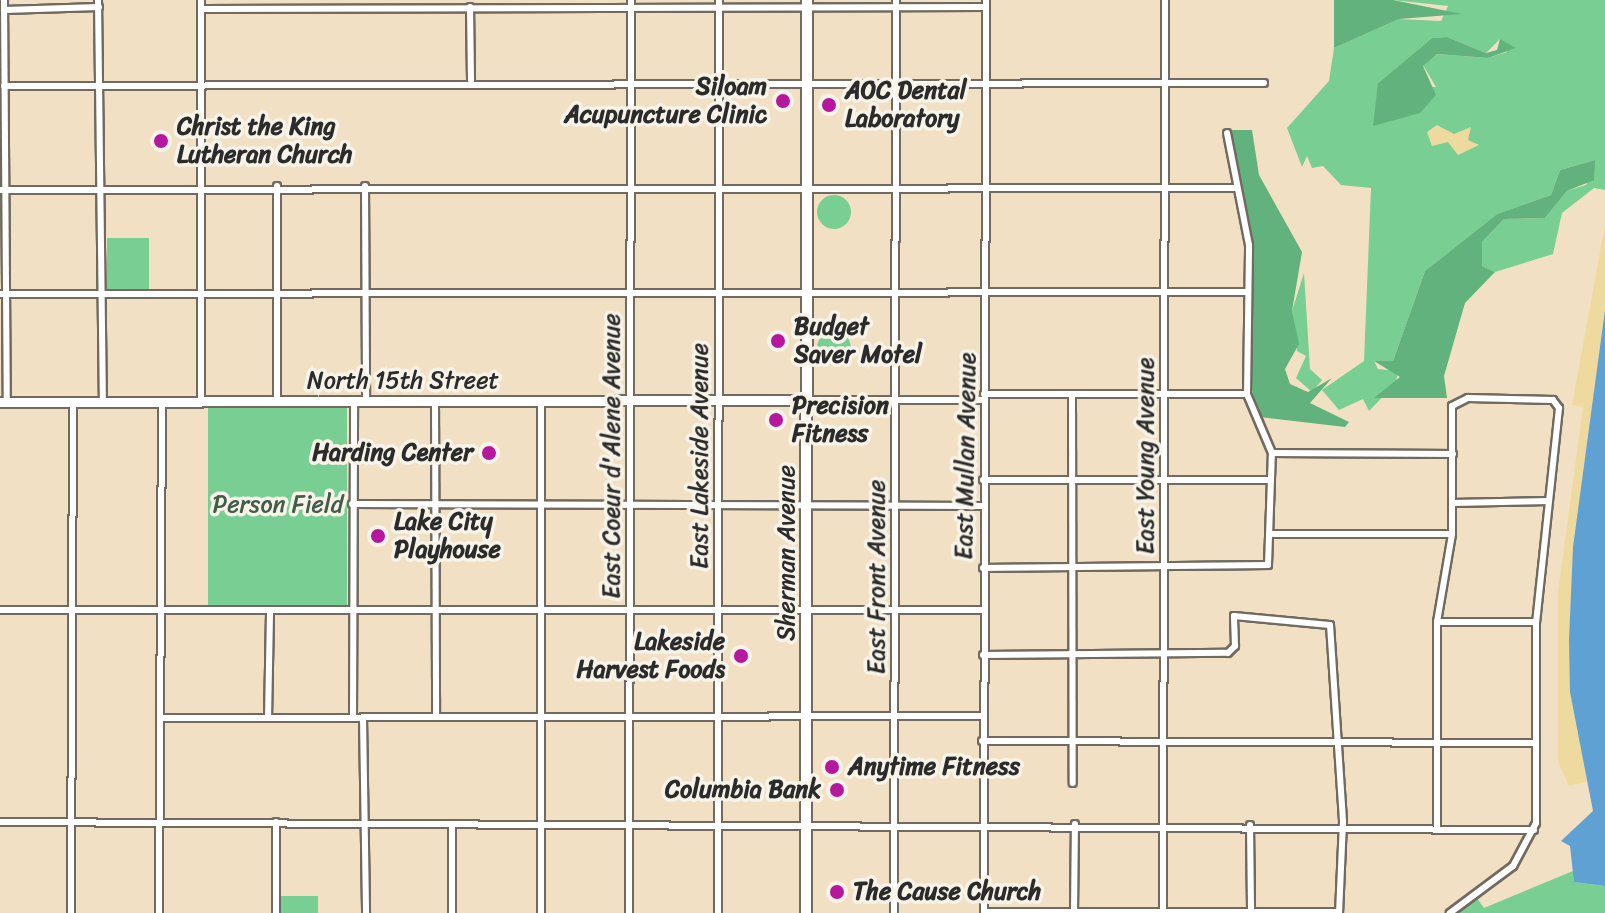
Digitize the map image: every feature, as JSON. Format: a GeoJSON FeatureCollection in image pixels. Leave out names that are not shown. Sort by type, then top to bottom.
{"type":"FeatureCollection","features":[{"type":"Feature","properties":{"kind":"main road","name":"Sherman Avenue"},"geometry":{"type":"LineString","coordinates":[[806,913],[807,4]]}},
{"type":"Feature","properties":{"kind":"main road","name":"North 15th Street"},"geometry":{"type":"LineString","coordinates":[[3,402],[806,400]]}},
{"type":"Feature","properties":{"kind":"street"},"geometry":{"type":"LineString","coordinates":[[3,402],[4,0]]}},
{"type":"Feature","properties":{"kind":"street"},"geometry":{"type":"LineString","coordinates":[[201,0],[201,401]]}},
{"type":"Feature","properties":{"kind":"street","name":"East Young Avenue"},"geometry":{"type":"LineString","coordinates":[[1163,912],[1165,0]]}},
{"type":"Feature","properties":{"kind":"street"},"geometry":{"type":"LineString","coordinates":[[201,9],[631,3],[986,3]]}},
{"type":"Feature","properties":{"kind":"street","name":"East Coeur d'Alene Avenue"},"geometry":{"type":"LineString","coordinates":[[629,913],[631,3]]}},
{"type":"Feature","properties":{"kind":"street","name":"East Mullan Avenue"},"geometry":{"type":"LineString","coordinates":[[984,913],[982,716],[986,3]]}},
{"type":"Feature","properties":{"kind":"street"},"geometry":{"type":"LineString","coordinates":[[2,11],[98,4],[103,402]]}},
{"type":"Feature","properties":{"kind":"street","name":"East Lakeside Avenue"},"geometry":{"type":"LineString","coordinates":[[718,913],[719,4]]}},
{"type":"Feature","properties":{"kind":"street","name":"East Front Avenue"},"geometry":{"type":"LineString","coordinates":[[894,913],[896,4]]}},
{"type":"Feature","properties":{"kind":"street"},"geometry":{"type":"LineString","coordinates":[[470,7],[471,80]]}},
{"type":"Feature","properties":{"kind":"street"},"geometry":{"type":"LineString","coordinates":[[4,86],[471,80],[1264,83]]}},
{"type":"Feature","properties":{"kind":"street"},"geometry":{"type":"LineString","coordinates":[[983,568],[1264,566],[1271,534],[1272,453],[1247,394],[1249,245],[1227,133]]}},
{"type":"Feature","properties":{"kind":"street"},"geometry":{"type":"LineString","coordinates":[[3,190],[277,186],[1237,188]]}},
{"type":"Feature","properties":{"kind":"street"},"geometry":{"type":"LineString","coordinates":[[277,186],[277,401]]}},
{"type":"Feature","properties":{"kind":"street"},"geometry":{"type":"LineString","coordinates":[[365,186],[366,401]]}},
{"type":"Feature","properties":{"kind":"street"},"geometry":{"type":"LineString","coordinates":[[3,294],[1248,292]]}},
{"type":"Feature","properties":{"kind":"street"},"geometry":{"type":"LineString","coordinates":[[1072,394],[1073,783]]}},
{"type":"Feature","properties":{"kind":"street"},"geometry":{"type":"LineString","coordinates":[[806,400],[1247,394]]}},
{"type":"Feature","properties":{"kind":"street"},"geometry":{"type":"LineString","coordinates":[[1437,830],[1437,622],[1452,534],[1453,403],[1516,397],[1558,404],[1536,622],[1534,830],[1513,866],[1450,913]]}},
{"type":"Feature","properties":{"kind":"street"},"geometry":{"type":"LineString","coordinates":[[435,400],[436,717]]}},
{"type":"Feature","properties":{"kind":"street"},"geometry":{"type":"LineString","coordinates":[[159,913],[162,401]]}},
{"type":"Feature","properties":{"kind":"street"},"geometry":{"type":"LineString","coordinates":[[353,718],[354,401]]}},
{"type":"Feature","properties":{"kind":"street"},"geometry":{"type":"LineString","coordinates":[[541,401],[541,913]]}},
{"type":"Feature","properties":{"kind":"street"},"geometry":{"type":"LineString","coordinates":[[71,913],[73,402]]}},
{"type":"Feature","properties":{"kind":"street"},"geometry":{"type":"LineString","coordinates":[[1272,453],[1453,454]]}},
{"type":"Feature","properties":{"kind":"street"},"geometry":{"type":"LineString","coordinates":[[983,480],[1271,480]]}},
{"type":"Feature","properties":{"kind":"street"},"geometry":{"type":"LineString","coordinates":[[1453,503],[1549,501]]}},
{"type":"Feature","properties":{"kind":"street"},"geometry":{"type":"LineString","coordinates":[[352,504],[983,506]]}},
{"type":"Feature","properties":{"kind":"street"},"geometry":{"type":"LineString","coordinates":[[1271,534],[1452,534]]}},
{"type":"Feature","properties":{"kind":"street"},"geometry":{"type":"LineString","coordinates":[[0,610],[983,610]]}},
{"type":"Feature","properties":{"kind":"street"},"geometry":{"type":"LineString","coordinates":[[268,718],[270,610]]}},
{"type":"Feature","properties":{"kind":"street"},"geometry":{"type":"LineString","coordinates":[[983,655],[1228,653],[1235,646],[1234,616],[1330,625],[1341,828],[1339,912],[984,913]]}},
{"type":"Feature","properties":{"kind":"street"},"geometry":{"type":"LineString","coordinates":[[1437,622],[1536,622]]}},
{"type":"Feature","properties":{"kind":"street"},"geometry":{"type":"LineString","coordinates":[[160,718],[807,719],[982,716]]}},
{"type":"Feature","properties":{"kind":"street"},"geometry":{"type":"LineString","coordinates":[[363,718],[366,913]]}},
{"type":"Feature","properties":{"kind":"street"},"geometry":{"type":"LineString","coordinates":[[982,741],[1535,743]]}},
{"type":"Feature","properties":{"kind":"street"},"geometry":{"type":"LineString","coordinates":[[0,822],[1075,824],[1534,830]]}},
{"type":"Feature","properties":{"kind":"street"},"geometry":{"type":"LineString","coordinates":[[276,822],[276,913]]}},
{"type":"Feature","properties":{"kind":"street"},"geometry":{"type":"LineString","coordinates":[[452,824],[452,913]]}},
{"type":"Feature","properties":{"kind":"street"},"geometry":{"type":"LineString","coordinates":[[1074,912],[1075,824]]}},
{"type":"Feature","properties":{"kind":"street"},"geometry":{"type":"LineString","coordinates":[[1250,825],[1251,913]]}},
{"type":"Feature","properties":{"kind":"green space"},"geometry":{"type":"Polygon","coordinates":[[[1334,0],[1393,0],[1462,14],[1399,19],[1334,48],[1334,0]]]}},
{"type":"Feature","properties":{"kind":"green space"},"geometry":{"type":"Polygon","coordinates":[[[1393,0],[1605,0],[1605,190],[1594,188],[1562,213],[1553,254],[1495,272],[1482,266],[1482,242],[1504,219],[1545,218],[1567,191],[1586,185],[1595,160],[1560,170],[1551,195],[1497,214],[1425,271],[1393,361],[1374,361],[1378,369],[1398,371],[1396,383],[1369,411],[1363,399],[1339,410],[1322,390],[1364,361],[1371,188],[1341,185],[1323,166],[1312,168],[1307,156],[1302,167],[1287,128],[1329,81],[1334,48],[1399,19],[1441,21],[1448,6],[1393,0]],[[1447,37],[1432,38],[1378,83],[1436,87],[1423,65],[1437,54],[1488,58],[1507,52],[1500,39],[1486,53],[1447,37]]]}},
{"type":"Feature","properties":{"kind":"green space"},"geometry":{"type":"Polygon","coordinates":[[[1447,37],[1486,53],[1497,50],[1500,39],[1516,48],[1488,58],[1437,54],[1423,66],[1436,95],[1420,113],[1373,126],[1378,83],[1432,38],[1447,37]]]}},
{"type":"Feature","properties":{"kind":"green space"},"geometry":{"type":"Polygon","coordinates":[[[1231,130],[1252,130],[1259,175],[1302,252],[1292,311],[1299,344],[1285,369],[1290,384],[1308,392],[1332,378],[1310,403],[1349,422],[1345,427],[1260,417],[1251,387],[1254,245],[1231,130]]]}},
{"type":"Feature","properties":{"kind":"green space"},"geometry":{"type":"Polygon","coordinates":[[[1595,160],[1594,180],[1567,191],[1545,218],[1504,219],[1482,242],[1482,266],[1495,272],[1465,303],[1444,376],[1447,398],[1374,398],[1400,377],[1374,361],[1393,361],[1425,271],[1497,214],[1551,195],[1560,170],[1595,160]]]}},
{"type":"Feature","properties":{"kind":"green space"},"geometry":{"type":"Polygon","coordinates":[[[834,195],[846,200],[851,212],[846,224],[834,229],[822,224],[817,212],[822,200],[834,195]]]}},
{"type":"Feature","properties":{"kind":"green space"},"geometry":{"type":"Polygon","coordinates":[[[107,238],[149,238],[149,289],[107,289],[107,238]]]}},
{"type":"Feature","properties":{"kind":"green space"},"geometry":{"type":"Polygon","coordinates":[[[1304,273],[1310,369],[1322,380],[1312,392],[1296,378],[1306,356],[1297,351],[1292,311],[1304,273]]]}},
{"type":"Feature","properties":{"kind":"green space"},"geometry":{"type":"Polygon","coordinates":[[[834,331],[846,336],[851,348],[846,360],[834,365],[822,360],[817,348],[822,336],[834,331]]]}},
{"type":"Feature","properties":{"kind":"green space","name":"Person Field"},"geometry":{"type":"Polygon","coordinates":[[[208,406],[347,406],[347,607],[208,607],[208,406]]]}},
{"type":"Feature","properties":{"kind":"green space"},"geometry":{"type":"Polygon","coordinates":[[[1573,871],[1574,882],[1605,886],[1605,913],[1450,913],[1477,898],[1484,908],[1573,871]]]}},
{"type":"Feature","properties":{"kind":"green space"},"geometry":{"type":"Polygon","coordinates":[[[281,896],[318,896],[318,913],[281,913],[281,896]]]}},
{"type":"Feature","properties":{"kind":"sand"},"geometry":{"type":"Polygon","coordinates":[[[1437,125],[1454,134],[1471,127],[1468,140],[1479,145],[1458,155],[1448,142],[1432,146],[1427,132],[1437,125]]]}},
{"type":"Feature","properties":{"kind":"sand"},"geometry":{"type":"Polygon","coordinates":[[[1605,225],[1605,310],[1570,606],[1570,692],[1588,781],[1569,786],[1558,762],[1558,593],[1583,407],[1572,405],[1605,225]]]}},
{"type":"Feature","properties":{"kind":"water"},"geometry":{"type":"Polygon","coordinates":[[[1605,310],[1605,886],[1574,882],[1570,846],[1561,841],[1593,811],[1570,692],[1569,640],[1573,547],[1605,310]]]}},
{"type":"Feature","properties":{"kind":"place","name":"Siloam Acupuncture Clinic"},"geometry":{"type":"Point","coordinates":[783,101]}},
{"type":"Feature","properties":{"kind":"place","name":"AOC Dental Laboratory"},"geometry":{"type":"Point","coordinates":[829,105]}},
{"type":"Feature","properties":{"kind":"place","name":"Christ the King Lutheran Church"},"geometry":{"type":"Point","coordinates":[161,141]}},
{"type":"Feature","properties":{"kind":"place","name":"Budget Saver Motel"},"geometry":{"type":"Point","coordinates":[778,341]}},
{"type":"Feature","properties":{"kind":"place","name":"Precision Fitness"},"geometry":{"type":"Point","coordinates":[776,420]}},
{"type":"Feature","properties":{"kind":"place","name":"Harding Center"},"geometry":{"type":"Point","coordinates":[489,453]}},
{"type":"Feature","properties":{"kind":"place","name":"Lake City Playhouse"},"geometry":{"type":"Point","coordinates":[378,536]}},
{"type":"Feature","properties":{"kind":"place","name":"Lakeside Harvest Foods"},"geometry":{"type":"Point","coordinates":[741,656]}},
{"type":"Feature","properties":{"kind":"place","name":"Anytime Fitness"},"geometry":{"type":"Point","coordinates":[832,767]}},
{"type":"Feature","properties":{"kind":"place","name":"Columbia Bank"},"geometry":{"type":"Point","coordinates":[837,790]}},
{"type":"Feature","properties":{"kind":"place","name":"The Cause Church"},"geometry":{"type":"Point","coordinates":[837,892]}}]}
